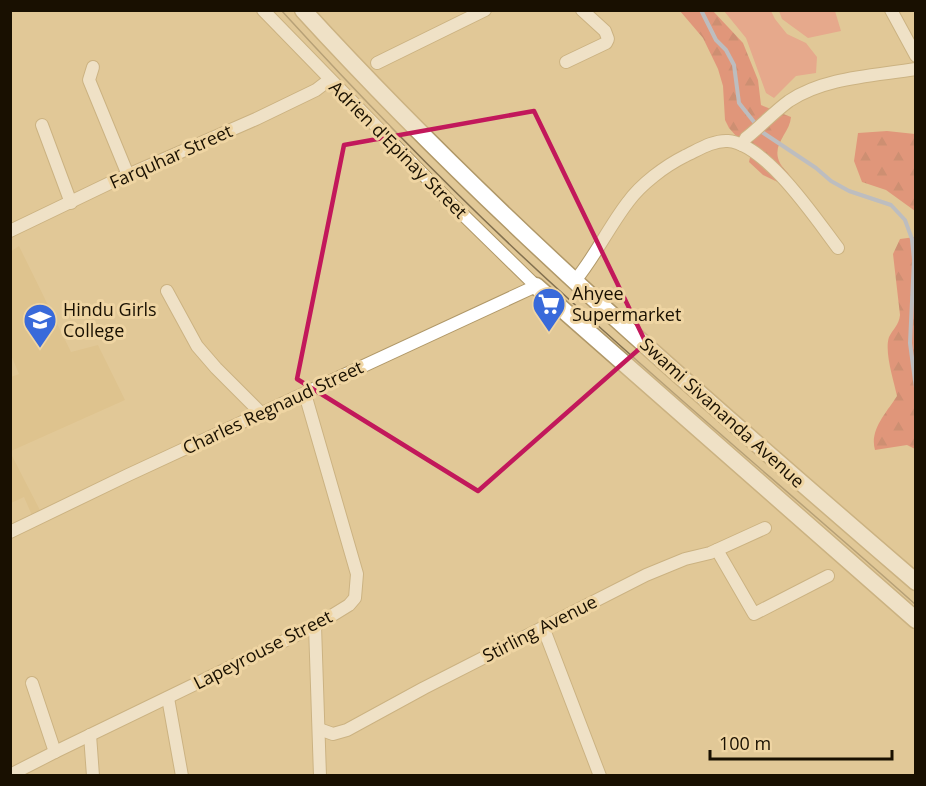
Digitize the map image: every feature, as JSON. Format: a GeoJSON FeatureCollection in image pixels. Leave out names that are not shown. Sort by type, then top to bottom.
{"type":"FeatureCollection","features":[{"type":"Feature","properties":{"kind":"street","name":"Adrien d'Epinay Street"},"geometry":{"type":"LineString","coordinates":[[263,10],[329,80],[536,286]]}},
{"type":"Feature","properties":{"kind":"street","name":"Swami Sivananda Avenue"},"geometry":{"type":"LineString","coordinates":[[303,10],[415,129],[574,282],[915,582]]}},
{"type":"Feature","properties":{"kind":"street"},"geometry":{"type":"LineString","coordinates":[[377,63],[484,10]]}},
{"type":"Feature","properties":{"kind":"street"},"geometry":{"type":"LineString","coordinates":[[566,62],[606,43],[608,39],[605,31],[582,10]]}},
{"type":"Feature","properties":{"kind":"street"},"geometry":{"type":"LineString","coordinates":[[891,10],[915,56]]}},
{"type":"Feature","properties":{"kind":"street"},"geometry":{"type":"LineString","coordinates":[[93,67],[89,80],[128,175]]}},
{"type":"Feature","properties":{"kind":"street"},"geometry":{"type":"LineString","coordinates":[[744,142],[788,102],[805,92],[829,83],[915,69]]}},
{"type":"Feature","properties":{"kind":"street","name":"Farquhar Street"},"geometry":{"type":"LineString","coordinates":[[10,231],[128,175],[256,119],[316,90],[329,80]]}},
{"type":"Feature","properties":{"kind":"street"},"geometry":{"type":"LineString","coordinates":[[42,125],[71,203]]}},
{"type":"Feature","properties":{"kind":"street"},"geometry":{"type":"LineString","coordinates":[[574,282],[590,262],[629,199],[677,160],[711,144],[728,141],[744,142],[759,155],[796,193],[838,248]]}},
{"type":"Feature","properties":{"kind":"street"},"geometry":{"type":"LineString","coordinates":[[536,286],[915,620]]}},
{"type":"Feature","properties":{"kind":"street","name":"Charles Regnaud Street"},"geometry":{"type":"LineString","coordinates":[[10,532],[536,286]]}},
{"type":"Feature","properties":{"kind":"street"},"geometry":{"type":"LineString","coordinates":[[167,291],[197,346],[262,414]]}},
{"type":"Feature","properties":{"kind":"street","name":"Lapeyrouse Street"},"geometry":{"type":"LineString","coordinates":[[10,775],[315,626],[349,605],[355,598],[357,574],[305,394]]}},
{"type":"Feature","properties":{"kind":"street","name":"Stirling Avenue"},"geometry":{"type":"LineString","coordinates":[[319,729],[333,734],[347,730],[424,688],[646,575],[685,559],[717,550],[765,528]]}},
{"type":"Feature","properties":{"kind":"street"},"geometry":{"type":"LineString","coordinates":[[717,550],[754,614],[828,576]]}},
{"type":"Feature","properties":{"kind":"street"},"geometry":{"type":"LineString","coordinates":[[315,626],[320,776]]}},
{"type":"Feature","properties":{"kind":"street"},"geometry":{"type":"LineString","coordinates":[[543,627],[600,776]]}},
{"type":"Feature","properties":{"kind":"street"},"geometry":{"type":"LineString","coordinates":[[32,683],[55,752]]}},
{"type":"Feature","properties":{"kind":"street"},"geometry":{"type":"LineString","coordinates":[[168,698],[182,776]]}},
{"type":"Feature","properties":{"kind":"street"},"geometry":{"type":"LineString","coordinates":[[90,735],[93,776]]}},
{"type":"Feature","properties":{"kind":"highlighted area"},"geometry":{"type":"Polygon","coordinates":[[[534,111],[646,343],[478,491],[297,379],[344,145],[534,111]]]}},
{"type":"Feature","properties":{"kind":"shaded area"},"geometry":{"type":"Polygon","coordinates":[[[724,11],[771,11],[787,34],[806,43],[817,57],[816,73],[796,76],[774,98],[766,93],[746,38],[724,11]]]}},
{"type":"Feature","properties":{"kind":"shaded area"},"geometry":{"type":"Polygon","coordinates":[[[779,11],[835,11],[841,31],[808,38],[782,19],[779,11]]]}},
{"type":"Feature","properties":{"kind":"shaded area","name":"Hindu Girls College"},"geometry":{"type":"Polygon","coordinates":[[[19,246],[71,352],[98,345],[125,400],[11,451],[11,377],[19,374],[11,355],[10,252],[19,246]]]}},
{"type":"Feature","properties":{"kind":"shaded area"},"geometry":{"type":"Polygon","coordinates":[[[10,452],[43,516],[34,520],[24,497],[11,503],[10,452]]]}},
{"type":"Feature","properties":{"kind":"green space"},"geometry":{"type":"Polygon","coordinates":[[[680,11],[713,11],[743,43],[758,80],[761,105],[791,117],[788,128],[779,143],[777,155],[792,181],[786,186],[763,175],[749,162],[751,153],[729,128],[725,120],[723,86],[718,69],[703,38],[680,11]]]}},
{"type":"Feature","properties":{"kind":"green space"},"geometry":{"type":"Polygon","coordinates":[[[887,131],[915,134],[915,211],[886,190],[862,182],[854,161],[858,133],[887,131]]]}},
{"type":"Feature","properties":{"kind":"green space"},"geometry":{"type":"Polygon","coordinates":[[[915,237],[915,449],[907,445],[875,450],[874,435],[897,396],[888,350],[889,337],[900,315],[893,254],[900,239],[915,237]]]}},
{"type":"Feature","properties":{"kind":"waterway"},"geometry":{"type":"LineString","coordinates":[[701,10],[716,40],[726,50],[734,65],[739,103],[762,132],[816,168],[831,181],[849,191],[891,205],[905,220],[912,239],[914,260],[910,343],[916,388]]}},
{"type":"Feature","properties":{"kind":"tram line"},"geometry":{"type":"LineString","coordinates":[[281,10],[423,160],[534,267],[916,605]]}},
{"type":"Feature","properties":{"kind":"place","name":"Ahyee Supermarket"},"geometry":{"type":"Point","coordinates":[549,333]}},
{"type":"Feature","properties":{"kind":"place","name":"Hindu Girls College"},"geometry":{"type":"Point","coordinates":[40,349]}}]}
